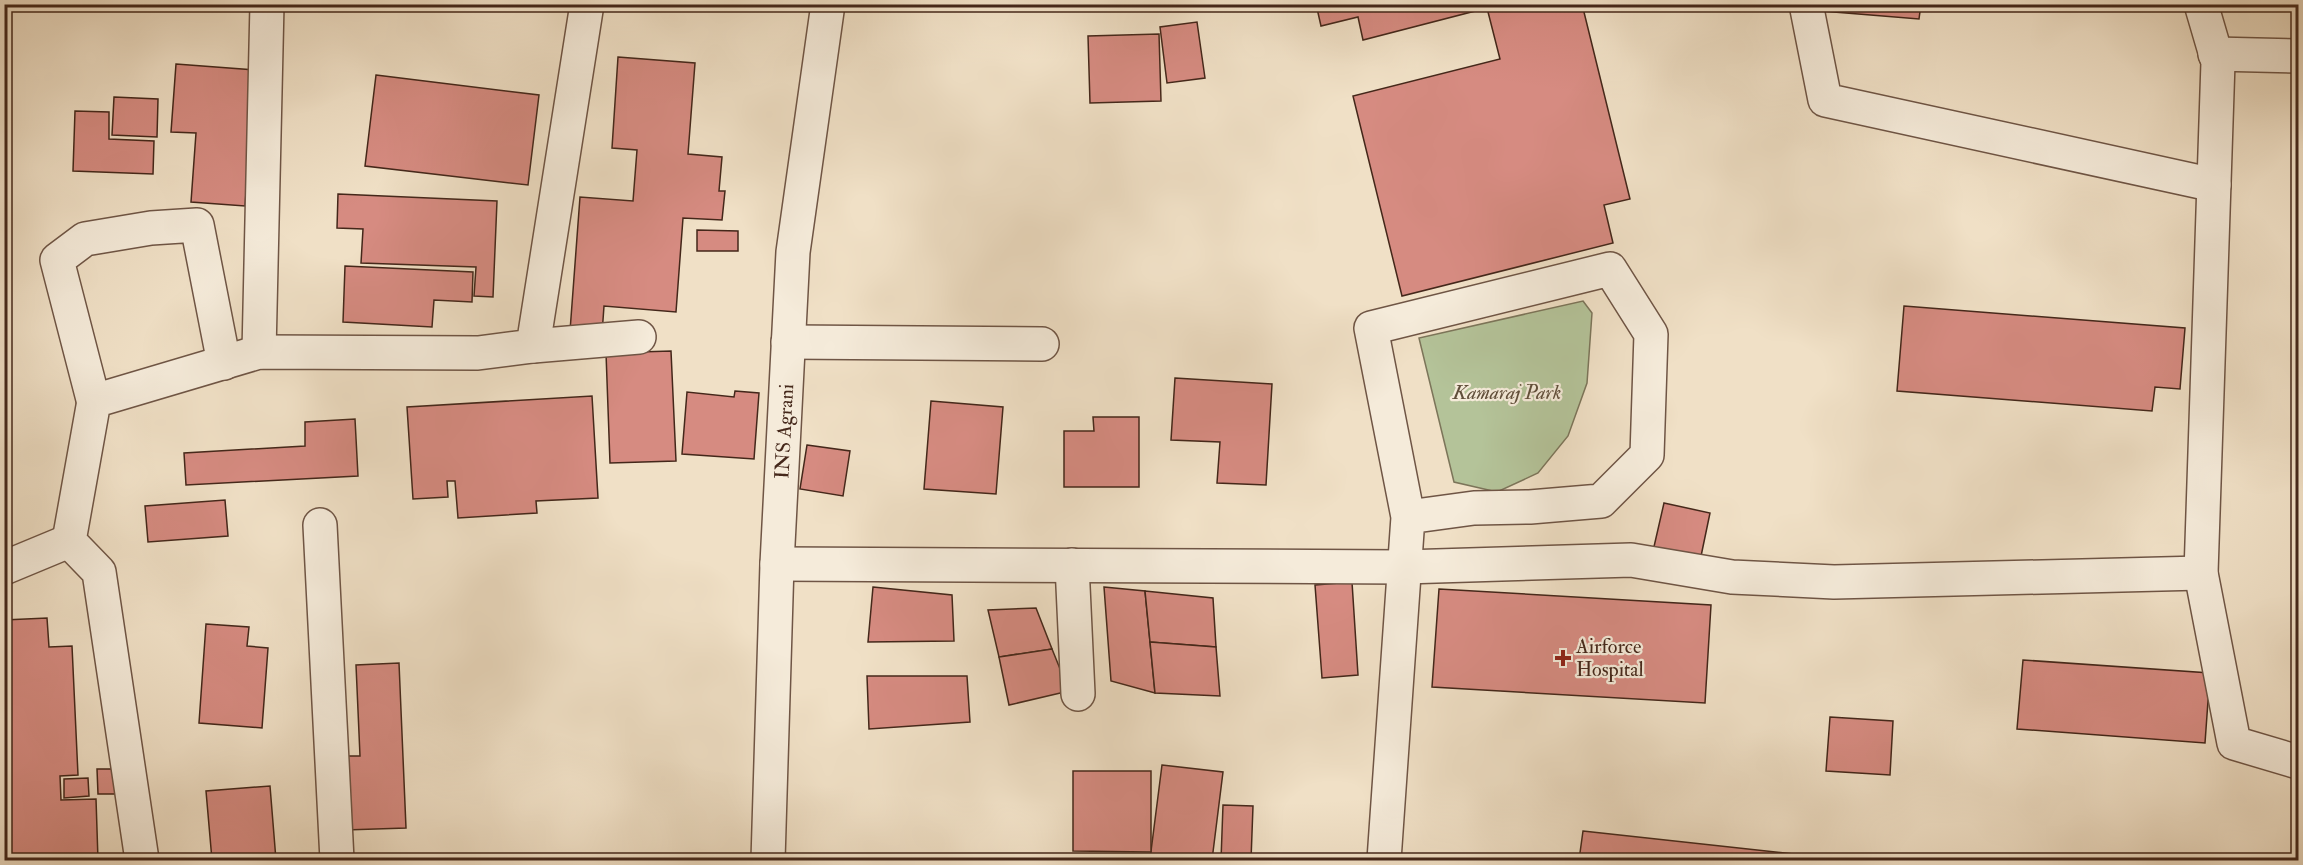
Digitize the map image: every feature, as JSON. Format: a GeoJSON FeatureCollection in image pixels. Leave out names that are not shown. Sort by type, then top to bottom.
{"type":"FeatureCollection","features":[{"type":"Feature","properties":{"kind":"street"},"geometry":{"type":"LineString","coordinates":[[259,352],[267,4]]}},
{"type":"Feature","properties":{"kind":"street"},"geometry":{"type":"LineString","coordinates":[[533,346],[587,4]]}},
{"type":"Feature","properties":{"kind":"street","name":"INS Agrani"},"geometry":{"type":"LineString","coordinates":[[771,860],[777,564],[793,252],[828,4]]}},
{"type":"Feature","properties":{"kind":"street"},"geometry":{"type":"LineString","coordinates":[[1806,4],[1825,100],[2214,185]]}},
{"type":"Feature","properties":{"kind":"street"},"geometry":{"type":"LineString","coordinates":[[2200,4],[2218,62],[2201,573],[2234,743],[2298,762]]}},
{"type":"Feature","properties":{"kind":"street"},"geometry":{"type":"LineString","coordinates":[[2216,54],[2298,56]]}},
{"type":"Feature","properties":{"kind":"street"},"geometry":{"type":"LineString","coordinates":[[69,541],[94,403],[57,260],[85,239],[151,228],[197,225],[224,363]]}},
{"type":"Feature","properties":{"kind":"street"},"geometry":{"type":"LineString","coordinates":[[1384,861],[1408,517],[1371,328],[1610,269],[1651,334],[1647,455],[1601,501],[1530,507],[1474,508],[1408,517]]}},
{"type":"Feature","properties":{"kind":"street"},"geometry":{"type":"LineString","coordinates":[[94,403],[259,352],[478,353],[533,346],[639,338]]}},
{"type":"Feature","properties":{"kind":"street"},"geometry":{"type":"LineString","coordinates":[[788,342],[1042,344]]}},
{"type":"Feature","properties":{"kind":"street"},"geometry":{"type":"LineString","coordinates":[[320,525],[338,861]]}},
{"type":"Feature","properties":{"kind":"street"},"geometry":{"type":"LineString","coordinates":[[4,568],[69,541]]}},
{"type":"Feature","properties":{"kind":"street"},"geometry":{"type":"LineString","coordinates":[[69,541],[99,572],[142,861]]}},
{"type":"Feature","properties":{"kind":"street"},"geometry":{"type":"LineString","coordinates":[[777,564],[1404,567],[1631,560],[1732,577],[1834,582],[2201,573]]}},
{"type":"Feature","properties":{"kind":"street"},"geometry":{"type":"LineString","coordinates":[[1072,566],[1078,694]]}},
{"type":"Feature","properties":{"kind":"green space","name":"Kamaraj Park"},"geometry":{"type":"Polygon","coordinates":[[[1583,301],[1592,313],[1587,383],[1568,436],[1538,473],[1497,492],[1454,482],[1419,338],[1583,301]]]}},
{"type":"Feature","properties":{"kind":"building"},"geometry":{"type":"Polygon","coordinates":[[[315,4],[367,4],[366,11],[315,4]]]}},
{"type":"Feature","properties":{"kind":"building"},"geometry":{"type":"Polygon","coordinates":[[[1316,4],[1582,4],[1630,199],[1604,205],[1613,243],[1402,296],[1353,96],[1500,59],[1487,8],[1363,40],[1358,17],[1321,26],[1316,4]]]}},
{"type":"Feature","properties":{"kind":"building"},"geometry":{"type":"Polygon","coordinates":[[[1823,4],[1921,4],[1919,19],[1822,11],[1823,4]]]}},
{"type":"Feature","properties":{"kind":"building"},"geometry":{"type":"Polygon","coordinates":[[[1197,22],[1205,78],[1167,83],[1160,27],[1197,22]]]}},
{"type":"Feature","properties":{"kind":"building"},"geometry":{"type":"Polygon","coordinates":[[[1159,34],[1161,101],[1090,103],[1088,36],[1159,34]]]}},
{"type":"Feature","properties":{"kind":"building"},"geometry":{"type":"Polygon","coordinates":[[[618,57],[695,63],[688,154],[722,157],[719,191],[725,191],[722,220],[683,218],[676,312],[604,306],[602,334],[570,331],[580,197],[633,201],[637,150],[612,148],[618,57]]]}},
{"type":"Feature","properties":{"kind":"building"},"geometry":{"type":"Polygon","coordinates":[[[176,64],[255,70],[245,206],[191,202],[196,133],[171,132],[176,64]]]}},
{"type":"Feature","properties":{"kind":"building"},"geometry":{"type":"Polygon","coordinates":[[[376,75],[539,95],[528,185],[365,166],[376,75]]]}},
{"type":"Feature","properties":{"kind":"building"},"geometry":{"type":"Polygon","coordinates":[[[114,97],[158,99],[157,137],[112,135],[114,97]]]}},
{"type":"Feature","properties":{"kind":"building"},"geometry":{"type":"Polygon","coordinates":[[[75,111],[109,112],[109,139],[154,141],[153,174],[73,171],[75,111]]]}},
{"type":"Feature","properties":{"kind":"building"},"geometry":{"type":"Polygon","coordinates":[[[338,194],[497,201],[493,297],[474,296],[476,267],[361,263],[363,229],[337,228],[338,194]]]}},
{"type":"Feature","properties":{"kind":"building"},"geometry":{"type":"Polygon","coordinates":[[[697,230],[738,231],[738,251],[697,251],[697,230]]]}},
{"type":"Feature","properties":{"kind":"building"},"geometry":{"type":"Polygon","coordinates":[[[345,266],[473,272],[472,302],[434,300],[432,327],[343,322],[345,266]]]}},
{"type":"Feature","properties":{"kind":"building"},"geometry":{"type":"Polygon","coordinates":[[[1904,306],[2185,328],[2180,389],[2155,387],[2152,411],[1897,391],[1904,306]]]}},
{"type":"Feature","properties":{"kind":"building"},"geometry":{"type":"Polygon","coordinates":[[[671,351],[676,461],[610,463],[606,353],[671,351]]]}},
{"type":"Feature","properties":{"kind":"building"},"geometry":{"type":"Polygon","coordinates":[[[1175,378],[1272,384],[1266,485],[1217,483],[1220,442],[1171,440],[1175,378]]]}},
{"type":"Feature","properties":{"kind":"building"},"geometry":{"type":"Polygon","coordinates":[[[735,391],[759,393],[754,459],[682,454],[687,392],[734,397],[735,391]]]}},
{"type":"Feature","properties":{"kind":"building"},"geometry":{"type":"Polygon","coordinates":[[[592,396],[598,498],[536,501],[537,513],[458,518],[455,481],[447,481],[448,497],[413,499],[407,407],[592,396]]]}},
{"type":"Feature","properties":{"kind":"building"},"geometry":{"type":"Polygon","coordinates":[[[931,401],[1003,407],[996,494],[924,489],[931,401]]]}},
{"type":"Feature","properties":{"kind":"building"},"geometry":{"type":"Polygon","coordinates":[[[1093,417],[1139,417],[1139,487],[1064,487],[1064,431],[1094,431],[1093,417]]]}},
{"type":"Feature","properties":{"kind":"building"},"geometry":{"type":"Polygon","coordinates":[[[355,419],[358,476],[186,485],[184,453],[305,446],[305,422],[355,419]]]}},
{"type":"Feature","properties":{"kind":"building"},"geometry":{"type":"Polygon","coordinates":[[[807,445],[850,451],[843,496],[800,489],[807,445]]]}},
{"type":"Feature","properties":{"kind":"building"},"geometry":{"type":"Polygon","coordinates":[[[225,500],[228,536],[148,542],[145,506],[225,500]]]}},
{"type":"Feature","properties":{"kind":"building"},"geometry":{"type":"Polygon","coordinates":[[[1664,503],[1710,513],[1700,561],[1653,551],[1664,503]]]}},
{"type":"Feature","properties":{"kind":"building"},"geometry":{"type":"Polygon","coordinates":[[[1352,582],[1358,675],[1322,678],[1315,585],[1352,582]]]}},
{"type":"Feature","properties":{"kind":"building"},"geometry":{"type":"Polygon","coordinates":[[[873,587],[952,595],[954,641],[868,642],[873,587]]]}},
{"type":"Feature","properties":{"kind":"building"},"geometry":{"type":"Polygon","coordinates":[[[1104,587],[1145,591],[1155,693],[1111,681],[1104,587]]]}},
{"type":"Feature","properties":{"kind":"building","name":"Airforce Hospital"},"geometry":{"type":"Polygon","coordinates":[[[1439,589],[1711,605],[1705,703],[1432,687],[1439,589]]]}},
{"type":"Feature","properties":{"kind":"building"},"geometry":{"type":"Polygon","coordinates":[[[1145,591],[1213,598],[1216,647],[1150,642],[1145,591]]]}},
{"type":"Feature","properties":{"kind":"building"},"geometry":{"type":"Polygon","coordinates":[[[1036,608],[1052,649],[999,657],[988,610],[1036,608]]]}},
{"type":"Feature","properties":{"kind":"building"},"geometry":{"type":"Polygon","coordinates":[[[47,618],[49,647],[72,646],[78,775],[60,776],[61,800],[96,799],[98,860],[4,860],[4,812],[8,812],[4,620],[47,618]]]}},
{"type":"Feature","properties":{"kind":"building"},"geometry":{"type":"Polygon","coordinates":[[[206,624],[249,627],[247,646],[268,648],[262,728],[199,723],[206,624]]]}},
{"type":"Feature","properties":{"kind":"building"},"geometry":{"type":"Polygon","coordinates":[[[1150,642],[1216,647],[1220,696],[1155,693],[1150,642]]]}},
{"type":"Feature","properties":{"kind":"building"},"geometry":{"type":"Polygon","coordinates":[[[1052,649],[1069,691],[1009,705],[999,657],[1052,649]]]}},
{"type":"Feature","properties":{"kind":"building"},"geometry":{"type":"Polygon","coordinates":[[[2023,660],[2210,673],[2205,743],[2017,729],[2023,660]]]}},
{"type":"Feature","properties":{"kind":"building"},"geometry":{"type":"Polygon","coordinates":[[[399,663],[406,828],[345,830],[342,756],[360,756],[356,665],[399,663]]]}},
{"type":"Feature","properties":{"kind":"building"},"geometry":{"type":"Polygon","coordinates":[[[867,676],[967,676],[970,722],[869,729],[867,676]]]}},
{"type":"Feature","properties":{"kind":"building"},"geometry":{"type":"Polygon","coordinates":[[[1830,717],[1893,721],[1890,775],[1826,771],[1830,717]]]}},
{"type":"Feature","properties":{"kind":"building"},"geometry":{"type":"Polygon","coordinates":[[[1162,765],[1223,772],[1212,860],[1150,859],[1162,765]]]}},
{"type":"Feature","properties":{"kind":"building"},"geometry":{"type":"Polygon","coordinates":[[[97,769],[124,769],[125,794],[98,794],[97,769]]]}},
{"type":"Feature","properties":{"kind":"building"},"geometry":{"type":"Polygon","coordinates":[[[1073,771],[1151,771],[1151,852],[1073,851],[1073,771]]]}},
{"type":"Feature","properties":{"kind":"building"},"geometry":{"type":"Polygon","coordinates":[[[88,778],[89,796],[64,798],[64,779],[88,778]]]}},
{"type":"Feature","properties":{"kind":"building"},"geometry":{"type":"Polygon","coordinates":[[[270,786],[276,860],[212,860],[206,791],[270,786]]]}},
{"type":"Feature","properties":{"kind":"building"},"geometry":{"type":"Polygon","coordinates":[[[1223,805],[1253,806],[1251,860],[1221,860],[1223,805]]]}},
{"type":"Feature","properties":{"kind":"building"},"geometry":{"type":"Polygon","coordinates":[[[1583,831],[1849,860],[1579,860],[1583,831]]]}},
{"type":"Feature","properties":{"kind":"place","name":"Airforce Hospital"},"geometry":{"type":"Point","coordinates":[1563,658]}}]}
